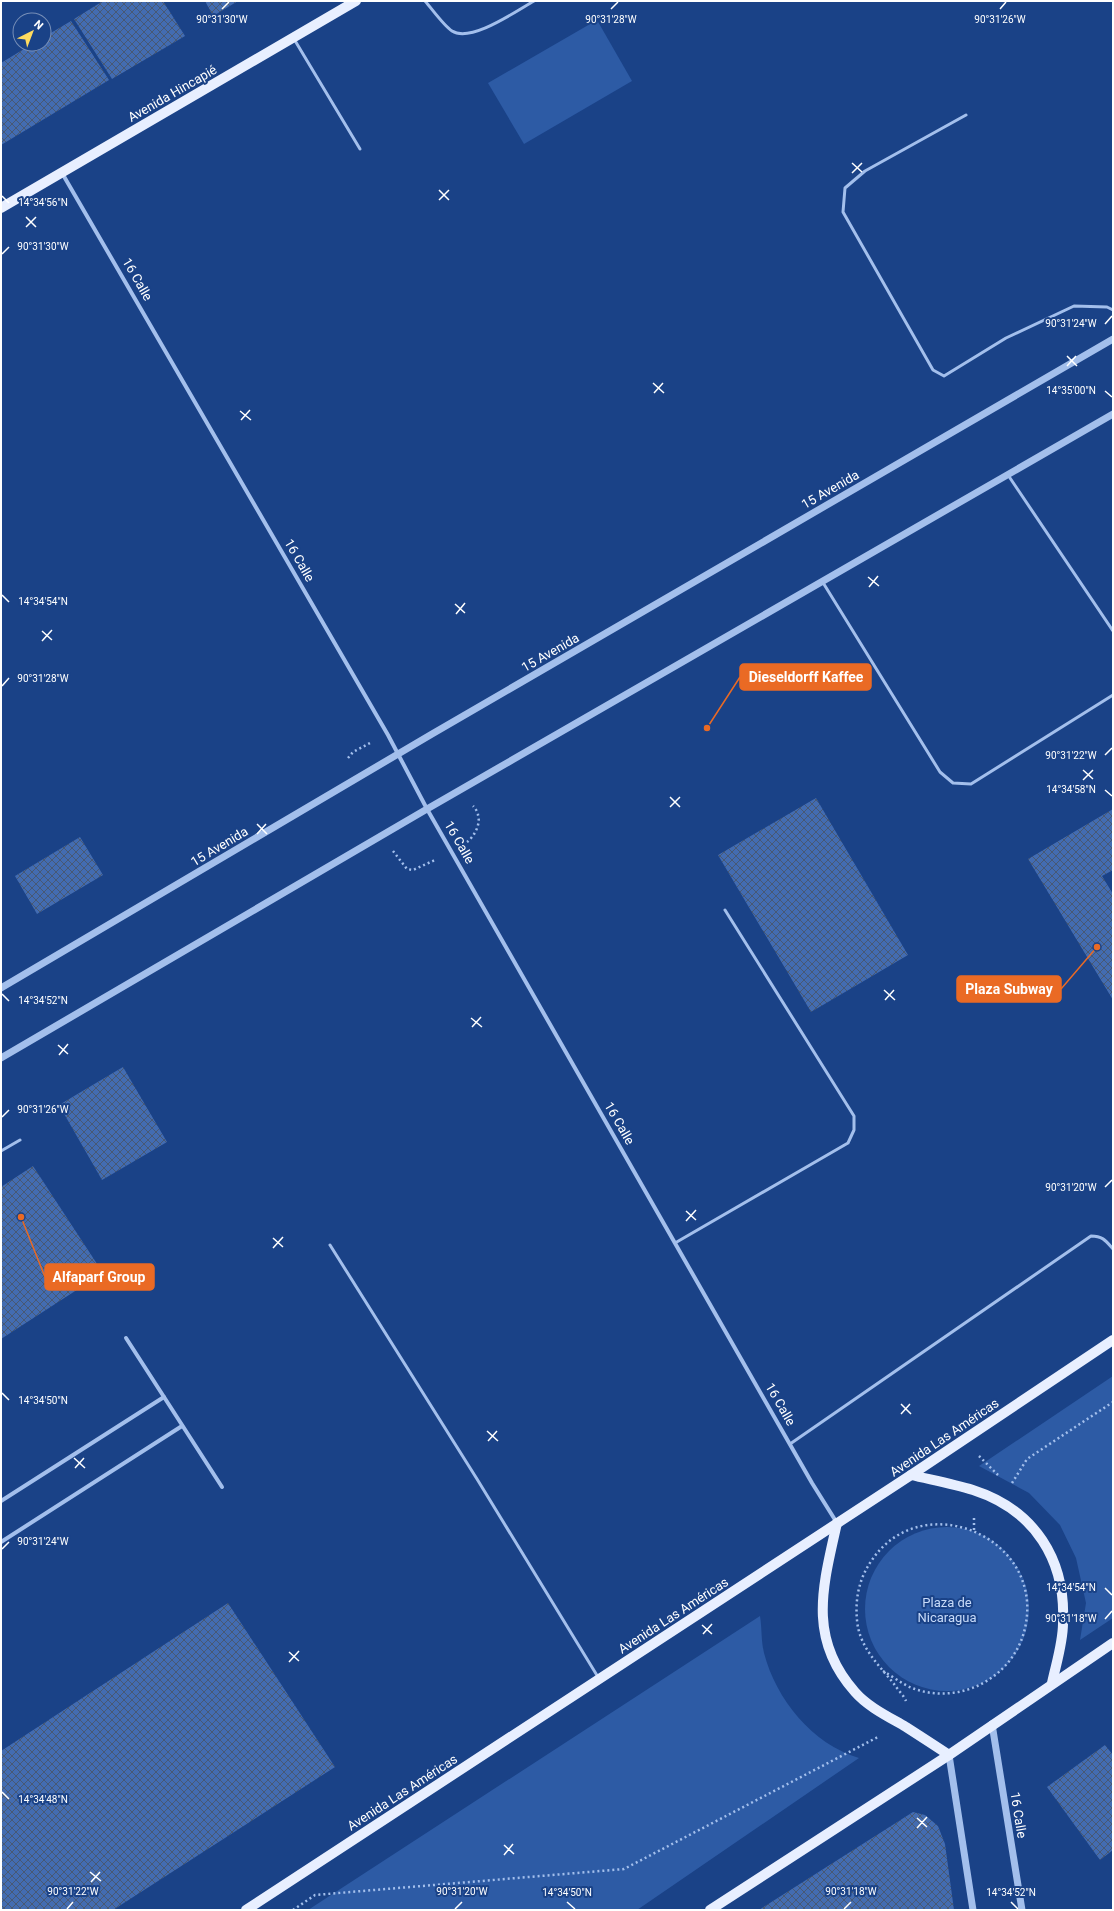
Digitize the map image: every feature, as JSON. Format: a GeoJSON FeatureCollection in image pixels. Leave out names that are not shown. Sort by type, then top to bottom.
{"type":"FeatureCollection","features":[{"type":"Feature","properties":{"kind":"main road","name":"Avenida Hincapié"},"geometry":{"type":"LineString","coordinates":[[1,208],[356,1]]}},
{"type":"Feature","properties":{"kind":"main road","name":"Avenida Las Américas"},"geometry":{"type":"LineString","coordinates":[[246,1910],[837,1523],[1113,1340]]}},
{"type":"Feature","properties":{"kind":"main road"},"geometry":{"type":"LineString","coordinates":[[911,1474],[974,1490],[1010,1507],[1039,1534],[1055,1562],[1063,1593],[1064,1625],[1052,1683]]}},
{"type":"Feature","properties":{"kind":"main road"},"geometry":{"type":"LineString","coordinates":[[837,1523],[823,1583],[822,1615],[822,1623],[833,1661],[856,1693],[888,1716],[949,1755]]}},
{"type":"Feature","properties":{"kind":"main road"},"geometry":{"type":"LineString","coordinates":[[710,1910],[949,1755],[1052,1683],[1113,1643]]}},
{"type":"Feature","properties":{"kind":"street","name":"16 Calle"},"geometry":{"type":"LineString","coordinates":[[62,172],[399,754],[427,809],[790,1444],[837,1523]]}},
{"type":"Feature","properties":{"kind":"street","name":"15 Avenida"},"geometry":{"type":"LineString","coordinates":[[1,988],[399,754],[1113,339]]}},
{"type":"Feature","properties":{"kind":"street"},"geometry":{"type":"LineString","coordinates":[[1,1058],[427,809],[1113,414]]}},
{"type":"Feature","properties":{"kind":"street"},"geometry":{"type":"LineString","coordinates":[[126,1338],[222,1487]]}},
{"type":"Feature","properties":{"kind":"street"},"geometry":{"type":"LineString","coordinates":[[1,1501],[164,1397]]}},
{"type":"Feature","properties":{"kind":"street"},"geometry":{"type":"LineString","coordinates":[[1,1542],[182,1426]]}},
{"type":"Feature","properties":{"kind":"street","name":"16 Calle"},"geometry":{"type":"LineString","coordinates":[[992,1724],[1022,1910]]}},
{"type":"Feature","properties":{"kind":"street"},"geometry":{"type":"LineString","coordinates":[[949,1755],[973,1910]]}},
{"type":"Feature","properties":{"kind":"lane"},"geometry":{"type":"LineString","coordinates":[[425,1],[451,31],[462,35],[475,33],[534,1]]}},
{"type":"Feature","properties":{"kind":"lane"},"geometry":{"type":"LineString","coordinates":[[293,38],[360,149]]}},
{"type":"Feature","properties":{"kind":"lane"},"geometry":{"type":"LineString","coordinates":[[966,115],[865,171],[846,188],[843,212],[933,370],[944,376],[1006,338],[1074,306],[1107,307],[1113,310]]}},
{"type":"Feature","properties":{"kind":"lane"},"geometry":{"type":"LineString","coordinates":[[1007,474],[1113,631]]}},
{"type":"Feature","properties":{"kind":"lane"},"geometry":{"type":"LineString","coordinates":[[822,581],[940,772],[953,783],[970,784],[1113,695]]}},
{"type":"Feature","properties":{"kind":"lane"},"geometry":{"type":"LineString","coordinates":[[675,1242],[848,1143],[854,1130],[854,1116],[725,910]]}},
{"type":"Feature","properties":{"kind":"lane"},"geometry":{"type":"LineString","coordinates":[[1,1151],[20,1140]]}},
{"type":"Feature","properties":{"kind":"lane"},"geometry":{"type":"LineString","coordinates":[[790,1444],[1091,1236],[1105,1239],[1113,1249]]}},
{"type":"Feature","properties":{"kind":"lane"},"geometry":{"type":"LineString","coordinates":[[330,1245],[477,1479],[599,1679]]}},
{"type":"Feature","properties":{"kind":"path"},"geometry":{"type":"LineString","coordinates":[[1010,1487],[1027,1459],[1113,1402]]}},
{"type":"Feature","properties":{"kind":"path"},"geometry":{"type":"LineString","coordinates":[[963,1440],[1000,1476]]}},
{"type":"Feature","properties":{"kind":"path"},"geometry":{"type":"LineString","coordinates":[[974,1490],[974,1530]]}},
{"type":"Feature","properties":{"kind":"path"},"geometry":{"type":"LineString","coordinates":[[293,1910],[316,1895],[624,1869],[903,1725],[906,1700],[866,1650],[857,1622],[857,1594],[861,1580],[867,1567],[885,1544],[910,1530],[938,1524],[952,1525],[974,1530],[1004,1551],[1017,1568],[1025,1588],[1027,1603],[1025,1631],[1013,1657],[992,1678],[980,1685],[953,1693],[924,1692],[910,1687],[883,1671]]}},
{"type":"Feature","properties":{"kind":"green space"},"geometry":{"type":"Polygon","coordinates":[[[597,20],[632,81],[524,144],[488,83],[597,20]]]}},
{"type":"Feature","properties":{"kind":"green space"},"geometry":{"type":"Polygon","coordinates":[[[1113,1376],[1113,1618],[1080,1640],[1086,1603],[1076,1558],[1060,1525],[1029,1493],[979,1466],[1113,1376]]]}},
{"type":"Feature","properties":{"kind":"green space","name":"Plaza de Nicaragua"},"geometry":{"type":"Polygon","coordinates":[[[947,1527],[978,1533],[1005,1551],[1023,1578],[1029,1609],[1023,1640],[1005,1667],[978,1685],[947,1691],[916,1685],[889,1667],[871,1640],[865,1609],[871,1578],[889,1551],[916,1533],[947,1527]]]}},
{"type":"Feature","properties":{"kind":"green space"},"geometry":{"type":"Polygon","coordinates":[[[760,1616],[764,1653],[777,1687],[787,1703],[798,1718],[811,1731],[842,1751],[859,1758],[637,1910],[308,1910],[760,1616]]]}},
{"type":"Feature","properties":{"kind":"building"},"geometry":{"type":"Polygon","coordinates":[[[103,1],[163,1],[185,36],[112,79],[74,19],[103,1]]]}},
{"type":"Feature","properties":{"kind":"building"},"geometry":{"type":"Polygon","coordinates":[[[205,1],[238,1],[213,16],[205,1]]]}},
{"type":"Feature","properties":{"kind":"building"},"geometry":{"type":"Polygon","coordinates":[[[71,21],[109,80],[1,145],[1,63],[19,52],[52,52],[52,32],[71,21]]]}},
{"type":"Feature","properties":{"kind":"building"},"geometry":{"type":"Polygon","coordinates":[[[816,798],[908,955],[811,1012],[718,855],[816,798]]]}},
{"type":"Feature","properties":{"kind":"building"},"geometry":{"type":"Polygon","coordinates":[[[1113,809],[1113,870],[1102,876],[1113,894],[1113,1000],[1028,859],[1113,809]]]}},
{"type":"Feature","properties":{"kind":"building"},"geometry":{"type":"Polygon","coordinates":[[[80,837],[103,875],[37,914],[15,876],[80,837]]]}},
{"type":"Feature","properties":{"kind":"building"},"geometry":{"type":"Polygon","coordinates":[[[123,1067],[167,1142],[102,1180],[59,1105],[123,1067]]]}},
{"type":"Feature","properties":{"kind":"building"},"geometry":{"type":"Polygon","coordinates":[[[33,1166],[103,1273],[1,1339],[1,1187],[33,1166]]]}},
{"type":"Feature","properties":{"kind":"building"},"geometry":{"type":"Polygon","coordinates":[[[228,1603],[335,1767],[113,1910],[1,1910],[1,1751],[228,1603]]]}},
{"type":"Feature","properties":{"kind":"building"},"geometry":{"type":"Polygon","coordinates":[[[1105,1745],[1113,1755],[1113,1850],[1100,1860],[1047,1787],[1105,1745]]]}},
{"type":"Feature","properties":{"kind":"building"},"geometry":{"type":"Polygon","coordinates":[[[913,1812],[925,1815],[938,1826],[945,1844],[954,1910],[759,1910],[913,1812]]]}},
{"type":"Feature","properties":{"kind":"place","name":"Dieseldorff Kaffee"},"geometry":{"type":"Point","coordinates":[707,728]}},
{"type":"Feature","properties":{"kind":"place","name":"Plaza Subway"},"geometry":{"type":"Point","coordinates":[1097,947]}},
{"type":"Feature","properties":{"kind":"place","name":"Alfaparf Group"},"geometry":{"type":"Point","coordinates":[21,1217]}}]}
